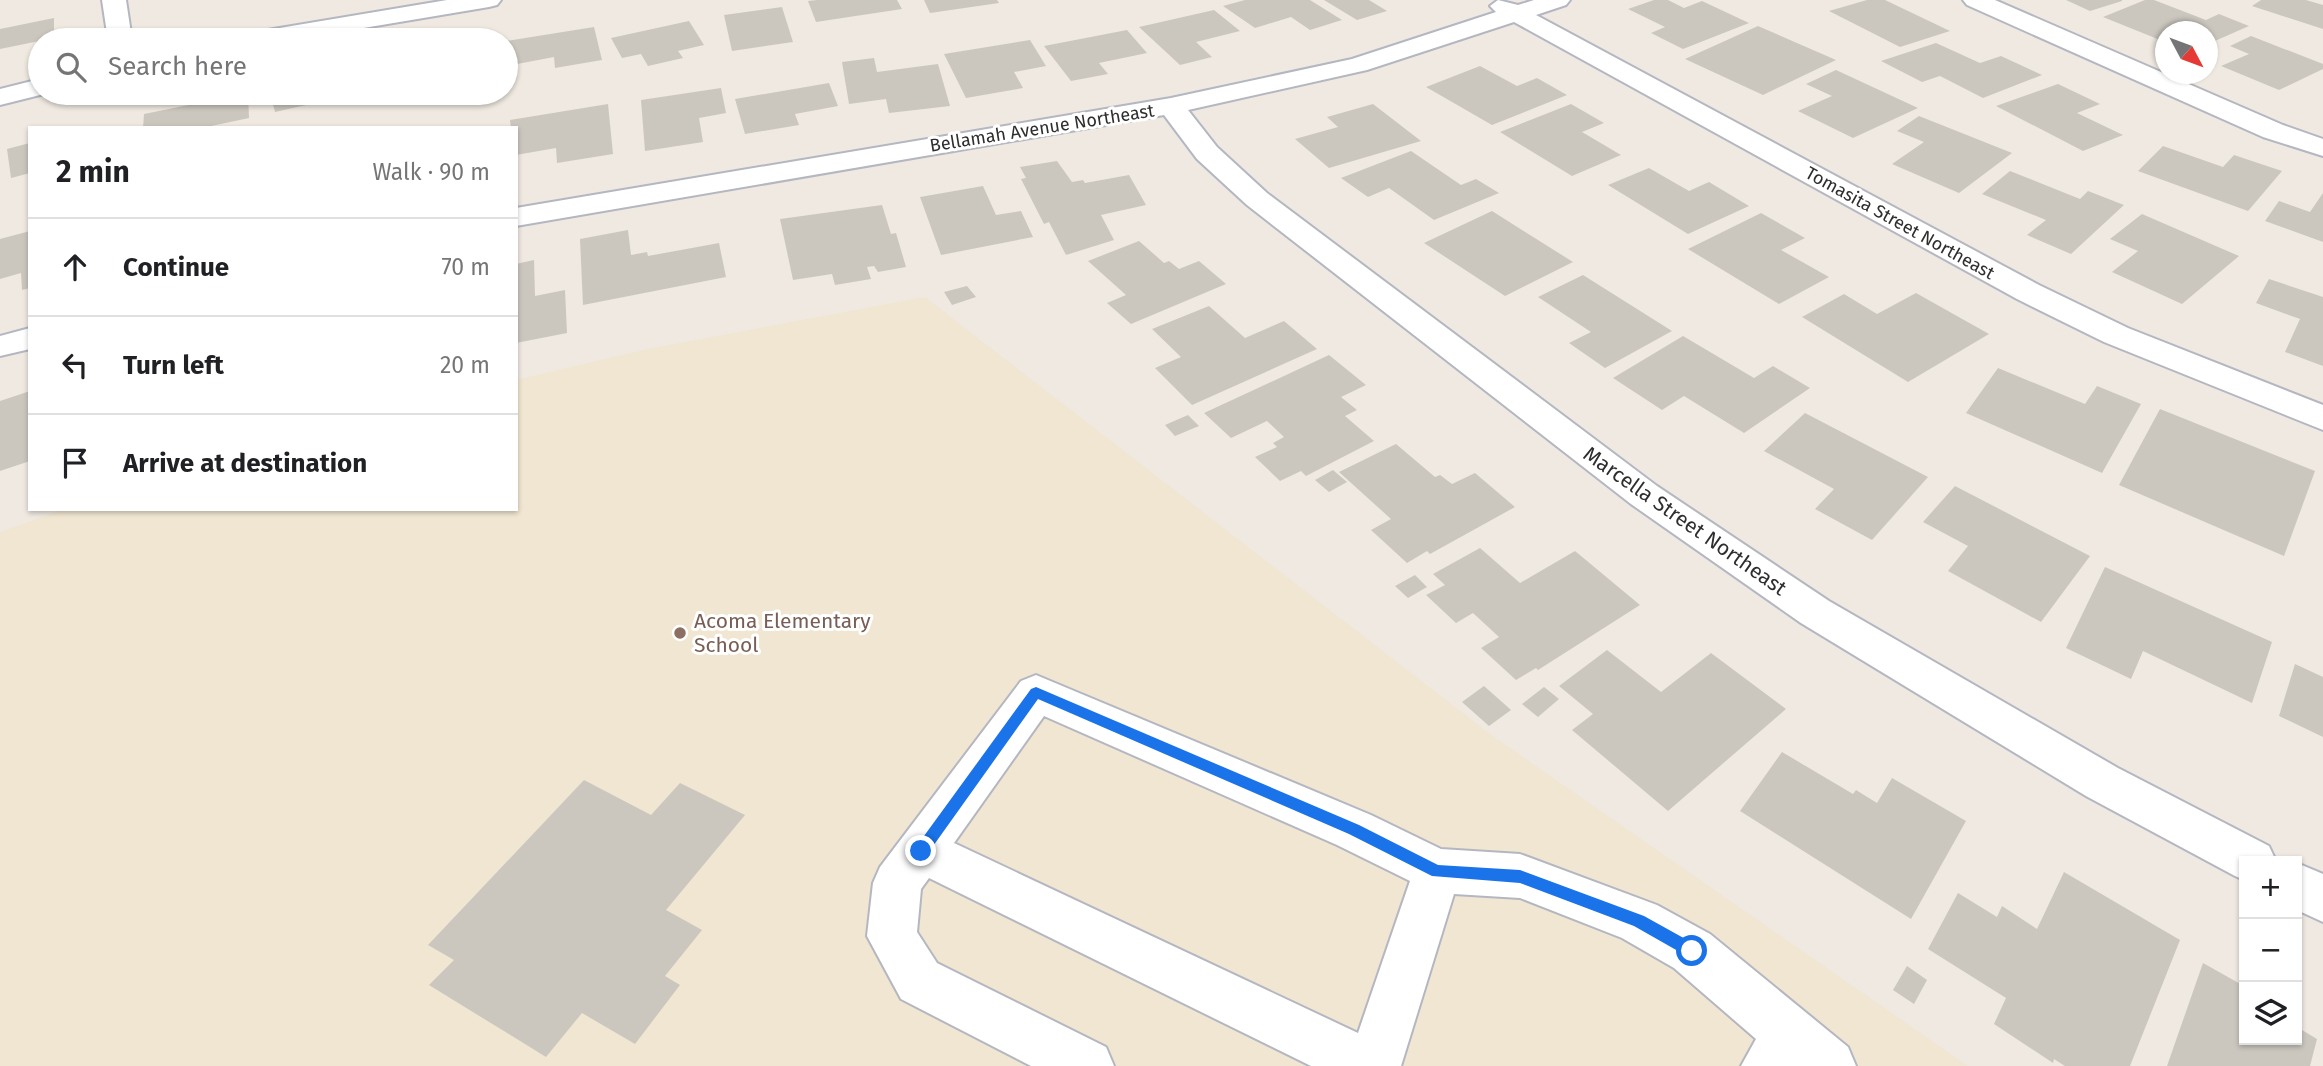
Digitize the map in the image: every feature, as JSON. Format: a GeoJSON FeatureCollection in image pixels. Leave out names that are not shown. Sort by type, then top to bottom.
{"type":"FeatureCollection","features":[{"type":"Feature","properties":{"kind":"street"},"geometry":{"type":"LineString","coordinates":[[114,0],[118,28]]}},
{"type":"Feature","properties":{"kind":"street"},"geometry":{"type":"LineString","coordinates":[[322,28],[489,0]]}},
{"type":"Feature","properties":{"kind":"street","name":"Tomasita Street Northeast"},"geometry":{"type":"LineString","coordinates":[[1491,0],[2028,292],[2116,335],[2323,418]]}},
{"type":"Feature","properties":{"kind":"street","name":"Bellamah Avenue Northeast"},"geometry":{"type":"LineString","coordinates":[[518,217],[1171,106],[1358,65],[1558,0]]}},
{"type":"Feature","properties":{"kind":"street"},"geometry":{"type":"LineString","coordinates":[[1975,0],[2273,131],[2323,148]]}},
{"type":"Feature","properties":{"kind":"street"},"geometry":{"type":"LineString","coordinates":[[0,97],[28,90]]}},
{"type":"Feature","properties":{"kind":"street","name":"Marcella Street Northeast"},"geometry":{"type":"LineString","coordinates":[[1171,106],[1208,153],[1257,199],[1644,495],[1815,612],[2102,782],[2243,856]]}},
{"type":"Feature","properties":{"kind":"street"},"geometry":{"type":"LineString","coordinates":[[0,346],[28,339]]}},
{"type":"Feature","properties":{"kind":"street"},"geometry":{"type":"LineString","coordinates":[[1087,1066],[919,981],[892,936],[897,883],[1036,693],[1354,830],[1437,872],[1520,876],[1639,921],[1692,951],[1796,1056]]}},
{"type":"Feature","properties":{"kind":"street"},"geometry":{"type":"LineString","coordinates":[[921,851],[1371,1066],[1437,872]]}},
{"type":"Feature","properties":{"kind":"street"},"geometry":{"type":"LineString","coordinates":[[2302,888],[2323,899]]}},
{"type":"Feature","properties":{"kind":"shaded area","name":"Acoma Elementary School"},"geometry":{"type":"Polygon","coordinates":[[[925,297],[1490,734],[1968,1066],[0,1066],[0,532],[59,511],[518,511],[518,380],[648,349],[925,297]]]}},
{"type":"Feature","properties":{"kind":"building"},"geometry":{"type":"Polygon","coordinates":[[[897,0],[902,9],[816,22],[808,1],[897,0]]]}},
{"type":"Feature","properties":{"kind":"building"},"geometry":{"type":"Polygon","coordinates":[[[924,0],[997,0],[999,3],[930,13],[924,0]]]}},
{"type":"Feature","properties":{"kind":"building"},"geometry":{"type":"Polygon","coordinates":[[[1245,0],[1310,0],[1342,20],[1310,30],[1291,17],[1255,28],[1223,6],[1245,0]]]}},
{"type":"Feature","properties":{"kind":"building"},"geometry":{"type":"Polygon","coordinates":[[[1324,0],[1369,0],[1387,11],[1357,20],[1324,0]]]}},
{"type":"Feature","properties":{"kind":"building"},"geometry":{"type":"Polygon","coordinates":[[[1654,0],[1668,0],[1684,8],[1702,1],[1749,23],[1683,49],[1651,33],[1665,27],[1628,9],[1654,0]]]}},
{"type":"Feature","properties":{"kind":"building"},"geometry":{"type":"Polygon","coordinates":[[[1867,0],[1885,0],[1950,31],[1900,47],[1829,11],[1867,0]]]}},
{"type":"Feature","properties":{"kind":"building"},"geometry":{"type":"Polygon","coordinates":[[[2066,0],[2122,0],[2122,1],[2090,11],[2066,0]]]}},
{"type":"Feature","properties":{"kind":"building"},"geometry":{"type":"Polygon","coordinates":[[[2145,0],[2154,0],[2206,20],[2219,14],[2249,26],[2218,40],[2218,21],[2155,21],[2155,38],[2103,17],[2145,0]]]}},
{"type":"Feature","properties":{"kind":"building"},"geometry":{"type":"Polygon","coordinates":[[[2261,0],[2306,0],[2323,5],[2323,29],[2252,6],[2261,0]]]}},
{"type":"Feature","properties":{"kind":"building"},"geometry":{"type":"Polygon","coordinates":[[[782,7],[793,42],[732,51],[724,15],[782,7]]]}},
{"type":"Feature","properties":{"kind":"building"},"geometry":{"type":"Polygon","coordinates":[[[1214,10],[1240,31],[1196,42],[1212,57],[1180,65],[1139,27],[1214,10]]]}},
{"type":"Feature","properties":{"kind":"building"},"geometry":{"type":"Polygon","coordinates":[[[54,18],[54,28],[28,28],[28,43],[0,49],[0,29],[54,18]]]}},
{"type":"Feature","properties":{"kind":"building"},"geometry":{"type":"Polygon","coordinates":[[[689,21],[704,45],[678,51],[683,58],[648,66],[641,54],[622,58],[611,38],[689,21]]]}},
{"type":"Feature","properties":{"kind":"building"},"geometry":{"type":"Polygon","coordinates":[[[1758,26],[1836,60],[1763,95],[1685,59],[1758,26]]]}},
{"type":"Feature","properties":{"kind":"building"},"geometry":{"type":"Polygon","coordinates":[[[594,27],[602,60],[555,68],[554,57],[518,64],[518,39],[594,27]]]}},
{"type":"Feature","properties":{"kind":"building"},"geometry":{"type":"Polygon","coordinates":[[[1127,30],[1147,53],[1099,63],[1108,74],[1071,81],[1044,46],[1127,30]]]}},
{"type":"Feature","properties":{"kind":"building"},"geometry":{"type":"Polygon","coordinates":[[[2251,36],[2323,64],[2323,69],[2279,90],[2221,66],[2249,54],[2230,46],[2251,36]]]}},
{"type":"Feature","properties":{"kind":"building"},"geometry":{"type":"Polygon","coordinates":[[[1030,40],[1046,66],[1014,72],[1023,88],[966,98],[944,54],[1030,40]]]}},
{"type":"Feature","properties":{"kind":"building"},"geometry":{"type":"Polygon","coordinates":[[[1936,43],[1980,63],[2001,56],[2042,75],[1983,98],[1940,76],[1922,82],[1881,61],[1936,43]]]}},
{"type":"Feature","properties":{"kind":"building"},"geometry":{"type":"Polygon","coordinates":[[[874,58],[877,72],[938,64],[950,106],[889,113],[886,99],[849,104],[842,62],[874,58]]]}},
{"type":"Feature","properties":{"kind":"building"},"geometry":{"type":"Polygon","coordinates":[[[1480,66],[1517,86],[1537,78],[1567,95],[1492,125],[1426,87],[1480,66]]]}},
{"type":"Feature","properties":{"kind":"building"},"geometry":{"type":"Polygon","coordinates":[[[1836,70],[1918,108],[1853,138],[1798,111],[1832,96],[1806,84],[1836,70]]]}},
{"type":"Feature","properties":{"kind":"building"},"geometry":{"type":"Polygon","coordinates":[[[829,83],[838,106],[795,114],[799,125],[745,134],[735,99],[829,83]]]}},
{"type":"Feature","properties":{"kind":"building"},"geometry":{"type":"Polygon","coordinates":[[[2058,84],[2100,104],[2077,113],[2123,135],[2083,151],[1996,106],[2058,84]]]}},
{"type":"Feature","properties":{"kind":"building"},"geometry":{"type":"Polygon","coordinates":[[[721,88],[726,113],[699,118],[703,142],[645,151],[641,100],[721,88]]]}},
{"type":"Feature","properties":{"kind":"building"},"geometry":{"type":"Polygon","coordinates":[[[608,104],[613,154],[557,163],[556,148],[518,155],[518,126],[511,126],[510,120],[608,104]]]}},
{"type":"Feature","properties":{"kind":"building"},"geometry":{"type":"Polygon","coordinates":[[[1373,104],[1421,141],[1329,168],[1295,139],[1338,127],[1327,117],[1373,104]]]}},
{"type":"Feature","properties":{"kind":"building"},"geometry":{"type":"Polygon","coordinates":[[[1571,104],[1604,123],[1582,132],[1621,155],[1572,176],[1500,132],[1571,104]]]}},
{"type":"Feature","properties":{"kind":"building"},"geometry":{"type":"Polygon","coordinates":[[[189,105],[248,105],[249,118],[211,126],[143,126],[144,114],[189,105]]]}},
{"type":"Feature","properties":{"kind":"building"},"geometry":{"type":"Polygon","coordinates":[[[273,105],[306,105],[275,112],[273,105]]]}},
{"type":"Feature","properties":{"kind":"building"},"geometry":{"type":"Polygon","coordinates":[[[1919,116],[2012,153],[1959,193],[1892,164],[1924,142],[1897,131],[1919,116]]]}},
{"type":"Feature","properties":{"kind":"building"},"geometry":{"type":"Polygon","coordinates":[[[28,144],[28,174],[11,178],[7,149],[28,144]]]}},
{"type":"Feature","properties":{"kind":"building"},"geometry":{"type":"Polygon","coordinates":[[[2163,146],[2223,167],[2234,155],[2282,171],[2248,211],[2138,171],[2163,146]]]}},
{"type":"Feature","properties":{"kind":"building"},"geometry":{"type":"Polygon","coordinates":[[[1411,151],[1461,185],[1476,179],[1499,193],[1434,220],[1389,188],[1368,197],[1341,178],[1411,151]]]}},
{"type":"Feature","properties":{"kind":"building"},"geometry":{"type":"Polygon","coordinates":[[[1057,161],[1072,182],[1083,180],[1085,183],[1129,175],[1146,205],[1101,215],[1114,240],[1066,255],[1049,222],[1044,224],[1021,179],[1026,178],[1020,167],[1057,161]]]}},
{"type":"Feature","properties":{"kind":"building"},"geometry":{"type":"Polygon","coordinates":[[[1649,168],[1689,191],[1709,182],[1749,206],[1688,234],[1608,185],[1649,168]]]}},
{"type":"Feature","properties":{"kind":"building"},"geometry":{"type":"Polygon","coordinates":[[[2010,171],[2080,199],[2088,191],[2124,205],[2071,254],[2027,235],[2046,220],[1982,194],[2010,171]]]}},
{"type":"Feature","properties":{"kind":"building"},"geometry":{"type":"Polygon","coordinates":[[[983,186],[996,215],[1021,211],[1033,237],[941,255],[920,197],[983,186]]]}},
{"type":"Feature","properties":{"kind":"building"},"geometry":{"type":"Polygon","coordinates":[[[2323,193],[2323,242],[2265,221],[2279,201],[2310,212],[2323,193]]]}},
{"type":"Feature","properties":{"kind":"building"},"geometry":{"type":"Polygon","coordinates":[[[882,205],[891,234],[896,233],[906,267],[878,272],[874,266],[867,267],[871,279],[835,285],[832,274],[793,280],[780,219],[882,205]]]}},
{"type":"Feature","properties":{"kind":"building"},"geometry":{"type":"Polygon","coordinates":[[[1492,211],[1573,262],[1505,296],[1424,243],[1492,211]]]}},
{"type":"Feature","properties":{"kind":"building"},"geometry":{"type":"Polygon","coordinates":[[[1761,213],[1805,238],[1781,250],[1829,277],[1779,304],[1688,249],[1761,213]]]}},
{"type":"Feature","properties":{"kind":"building"},"geometry":{"type":"Polygon","coordinates":[[[2142,214],[2239,256],[2182,304],[2112,272],[2138,251],[2110,239],[2142,214]]]}},
{"type":"Feature","properties":{"kind":"building"},"geometry":{"type":"Polygon","coordinates":[[[628,230],[631,255],[647,252],[648,256],[719,243],[726,277],[583,305],[580,239],[628,230]]]}},
{"type":"Feature","properties":{"kind":"building"},"geometry":{"type":"Polygon","coordinates":[[[28,232],[28,288],[22,290],[21,273],[0,279],[0,239],[28,232]]]}},
{"type":"Feature","properties":{"kind":"building"},"geometry":{"type":"Polygon","coordinates":[[[1139,241],[1164,263],[1169,261],[1179,269],[1199,261],[1226,284],[1131,324],[1107,303],[1126,295],[1088,261],[1139,241]]]}},
{"type":"Feature","properties":{"kind":"building"},"geometry":{"type":"Polygon","coordinates":[[[534,260],[535,296],[565,290],[567,333],[518,343],[518,264],[534,260]]]}},
{"type":"Feature","properties":{"kind":"building"},"geometry":{"type":"Polygon","coordinates":[[[1583,275],[1672,331],[1605,368],[1569,343],[1591,332],[1538,297],[1583,275]]]}},
{"type":"Feature","properties":{"kind":"building"},"geometry":{"type":"Polygon","coordinates":[[[2269,279],[2323,297],[2323,366],[2285,352],[2300,319],[2256,303],[2269,279]]]}},
{"type":"Feature","properties":{"kind":"building"},"geometry":{"type":"Polygon","coordinates":[[[967,286],[976,297],[952,305],[944,292],[967,286]]]}},
{"type":"Feature","properties":{"kind":"building"},"geometry":{"type":"Polygon","coordinates":[[[1916,293],[1989,334],[1908,382],[1802,317],[1844,294],[1877,314],[1916,293]]]}},
{"type":"Feature","properties":{"kind":"building"},"geometry":{"type":"Polygon","coordinates":[[[1209,306],[1245,338],[1284,321],[1317,349],[1192,405],[1155,368],[1181,357],[1152,329],[1209,306]]]}},
{"type":"Feature","properties":{"kind":"building"},"geometry":{"type":"Polygon","coordinates":[[[1683,336],[1754,378],[1773,366],[1810,388],[1744,433],[1684,396],[1662,410],[1613,378],[1683,336]]]}},
{"type":"Feature","properties":{"kind":"building"},"geometry":{"type":"Polygon","coordinates":[[[1329,355],[1366,385],[1341,397],[1357,410],[1345,416],[1374,441],[1306,476],[1301,471],[1280,481],[1255,457],[1277,447],[1273,443],[1284,437],[1267,421],[1231,438],[1204,413],[1329,355]]]}},
{"type":"Feature","properties":{"kind":"building"},"geometry":{"type":"Polygon","coordinates":[[[1998,368],[2085,404],[2097,386],[2141,404],[2102,473],[1966,413],[1998,368]]]}},
{"type":"Feature","properties":{"kind":"building"},"geometry":{"type":"Polygon","coordinates":[[[28,392],[28,462],[0,471],[0,401],[28,392]]]}},
{"type":"Feature","properties":{"kind":"building"},"geometry":{"type":"Polygon","coordinates":[[[2160,409],[2315,471],[2284,556],[2119,485],[2160,409]]]}},
{"type":"Feature","properties":{"kind":"building"},"geometry":{"type":"Polygon","coordinates":[[[1805,413],[1928,477],[1872,540],[1815,509],[1834,489],[1764,451],[1805,413]]]}},
{"type":"Feature","properties":{"kind":"building"},"geometry":{"type":"Polygon","coordinates":[[[1188,415],[1199,426],[1175,436],[1165,425],[1188,415]]]}},
{"type":"Feature","properties":{"kind":"building"},"geometry":{"type":"Polygon","coordinates":[[[1396,444],[1435,477],[1440,475],[1452,484],[1475,473],[1515,507],[1430,554],[1427,551],[1407,563],[1371,530],[1391,519],[1339,472],[1396,444]]]}},
{"type":"Feature","properties":{"kind":"building"},"geometry":{"type":"Polygon","coordinates":[[[1333,470],[1347,482],[1329,492],[1315,480],[1333,470]]]}},
{"type":"Feature","properties":{"kind":"building"},"geometry":{"type":"Polygon","coordinates":[[[1955,486],[2090,556],[2041,622],[1948,571],[1968,546],[1923,522],[1955,486]]]}},
{"type":"Feature","properties":{"kind":"building"},"geometry":{"type":"Polygon","coordinates":[[[1480,548],[1520,583],[1575,551],[1640,605],[1538,670],[1536,668],[1516,680],[1481,648],[1499,637],[1473,613],[1456,623],[1426,595],[1445,585],[1433,574],[1480,548]]]}},
{"type":"Feature","properties":{"kind":"building"},"geometry":{"type":"Polygon","coordinates":[[[2105,567],[2272,642],[2252,703],[2143,651],[2131,679],[2066,648],[2105,567]]]}},
{"type":"Feature","properties":{"kind":"building"},"geometry":{"type":"Polygon","coordinates":[[[1415,575],[1427,587],[1408,598],[1395,586],[1415,575]]]}},
{"type":"Feature","properties":{"kind":"building"},"geometry":{"type":"Polygon","coordinates":[[[1607,650],[1661,692],[1711,653],[1786,709],[1668,811],[1572,730],[1593,714],[1559,686],[1607,650]]]}},
{"type":"Feature","properties":{"kind":"building"},"geometry":{"type":"Polygon","coordinates":[[[2295,664],[2323,677],[2323,737],[2279,716],[2295,664]]]}},
{"type":"Feature","properties":{"kind":"building"},"geometry":{"type":"Polygon","coordinates":[[[1484,686],[1511,710],[1489,726],[1462,702],[1484,686]]]}},
{"type":"Feature","properties":{"kind":"building"},"geometry":{"type":"Polygon","coordinates":[[[1544,687],[1559,699],[1538,717],[1522,704],[1544,687]]]}},
{"type":"Feature","properties":{"kind":"building"},"geometry":{"type":"Polygon","coordinates":[[[1782,752],[1853,794],[1856,790],[1877,803],[1892,778],[1966,821],[1911,919],[1740,811],[1782,752]]]}},
{"type":"Feature","properties":{"kind":"building"},"geometry":{"type":"Polygon","coordinates":[[[584,780],[651,815],[680,783],[745,815],[666,910],[702,930],[665,976],[680,985],[635,1044],[582,1013],[546,1057],[429,985],[454,960],[428,945],[584,780]]]}},
{"type":"Feature","properties":{"kind":"building"},"geometry":{"type":"Polygon","coordinates":[[[2064,872],[2180,940],[2130,1066],[2065,1066],[2054,1059],[2053,1063],[1994,1024],[2006,998],[1928,949],[1958,893],[1997,917],[2002,906],[2037,929],[2064,872]]]}},
{"type":"Feature","properties":{"kind":"building"},"geometry":{"type":"Polygon","coordinates":[[[2203,963],[2239,983],[2239,1045],[2302,1045],[2302,1030],[2317,1039],[2310,1066],[2167,1066],[2203,963]]]}},
{"type":"Feature","properties":{"kind":"building"},"geometry":{"type":"Polygon","coordinates":[[[1907,966],[1927,980],[1914,1004],[1893,990],[1907,966]]]}},
{"type":"Feature","properties":{"kind":"place","name":"Acoma Elementary School"},"geometry":{"type":"Point","coordinates":[680,633]}},
{"type":"Feature","properties":{"kind":"route"},"geometry":{"type":"LineString","coordinates":[[921,851],[1036,693],[1354,830],[1437,872],[1520,876],[1639,921],[1692,951]]}}]}
